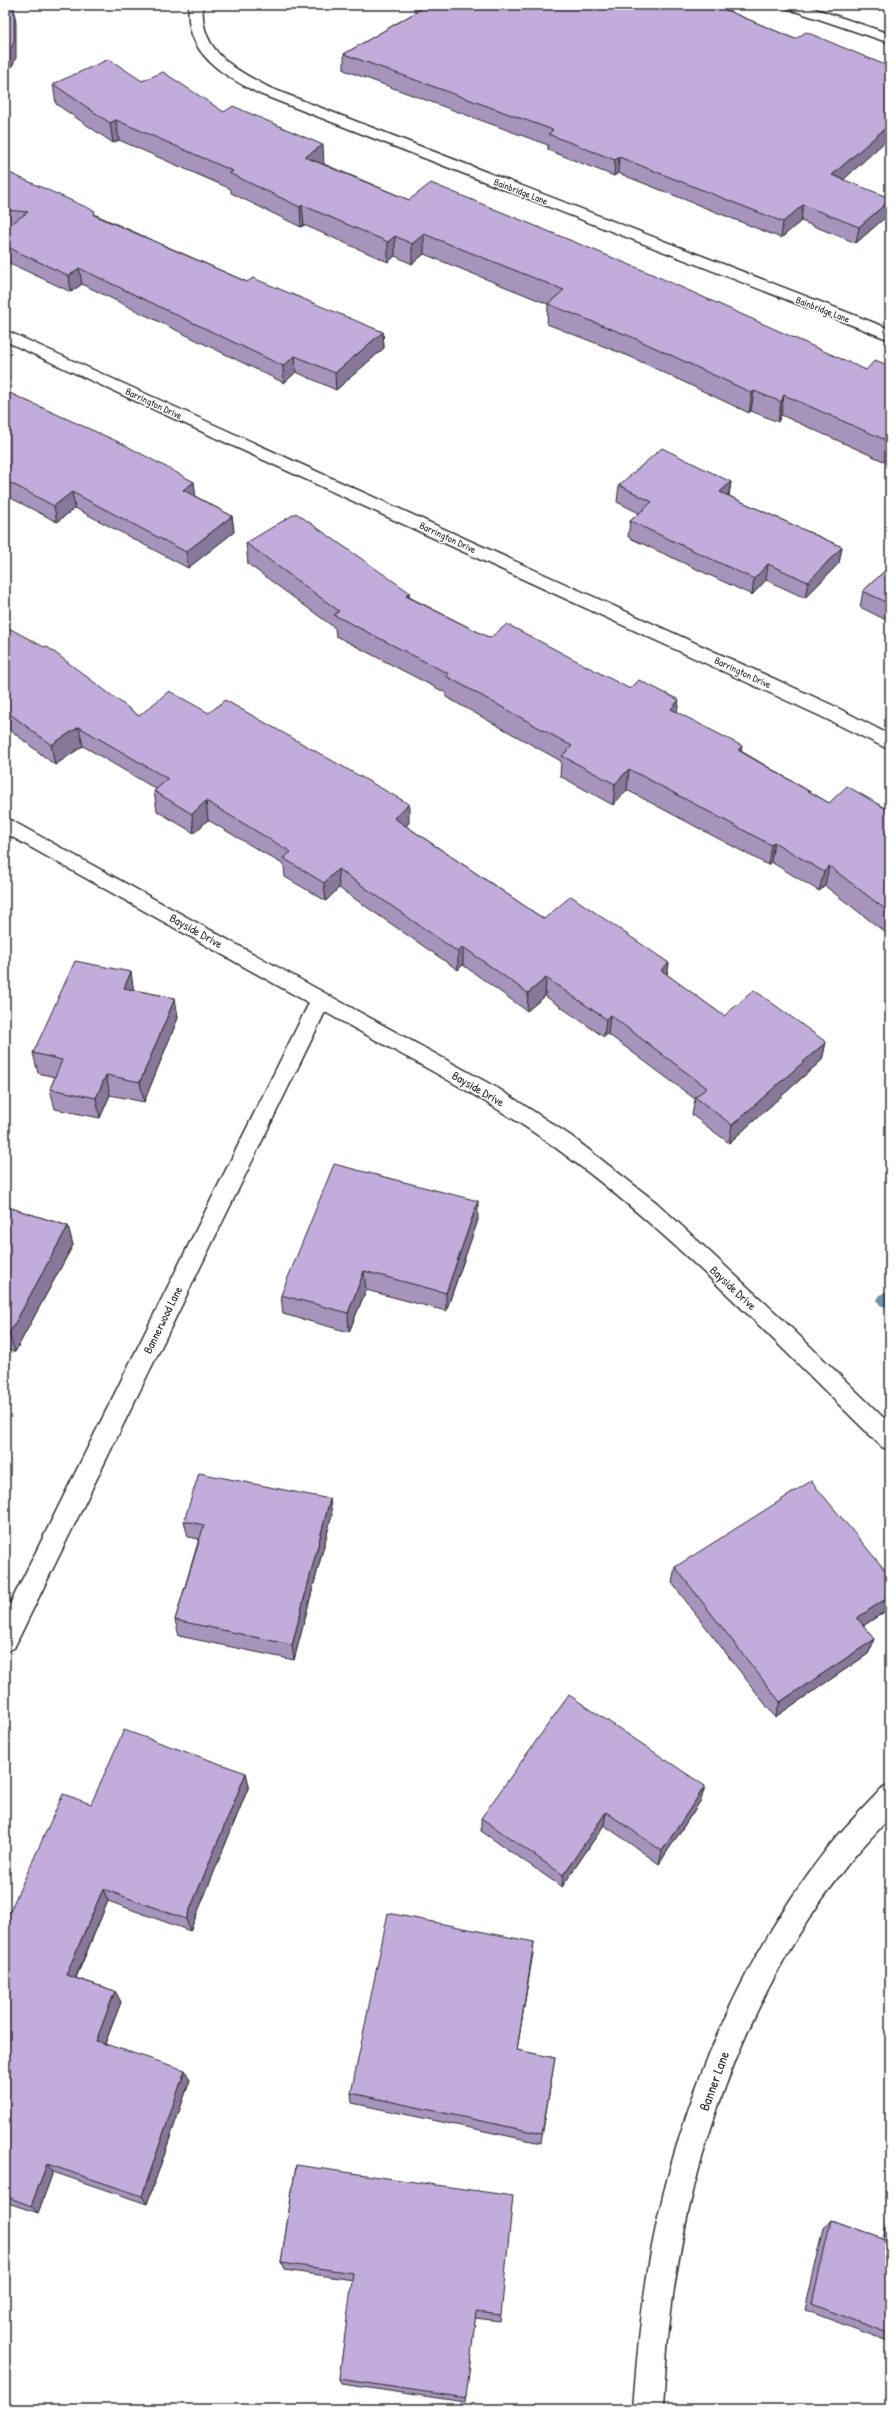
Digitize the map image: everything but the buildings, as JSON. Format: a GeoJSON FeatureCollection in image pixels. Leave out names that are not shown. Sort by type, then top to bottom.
{"type":"FeatureCollection","features":[{"type":"Feature","properties":{"kind":"street","name":"Bainbridge Lane"},"geometry":{"type":"LineString","coordinates":[[196,5],[194,23],[197,36],[206,48],[228,70],[265,91],[890,335]]}},
{"type":"Feature","properties":{"kind":"street"},"geometry":{"type":"LineString","coordinates":[[791,5],[890,38]]}},
{"type":"Feature","properties":{"kind":"street","name":"Barrington Drive"},"geometry":{"type":"LineString","coordinates":[[5,335],[825,710],[890,743]]}},
{"type":"Feature","properties":{"kind":"street","name":"Bayside Drive"},"geometry":{"type":"LineString","coordinates":[[5,824],[491,1095],[563,1142],[649,1209],[770,1322],[890,1440]]}},
{"type":"Feature","properties":{"kind":"street","name":"Bannerwood Lane"},"geometry":{"type":"LineString","coordinates":[[5,1640],[321,1000]]}},
{"type":"Feature","properties":{"kind":"street","name":"Banner Lane"},"geometry":{"type":"LineString","coordinates":[[648,2409],[653,2331],[662,2268],[690,2150],[733,2031],[791,1924],[815,1886],[843,1849],[890,1798]]}},
{"type":"Feature","properties":{"kind":"waterway"},"geometry":{"type":"LineString","coordinates":[[885,1300],[890,1296]]}}]}
